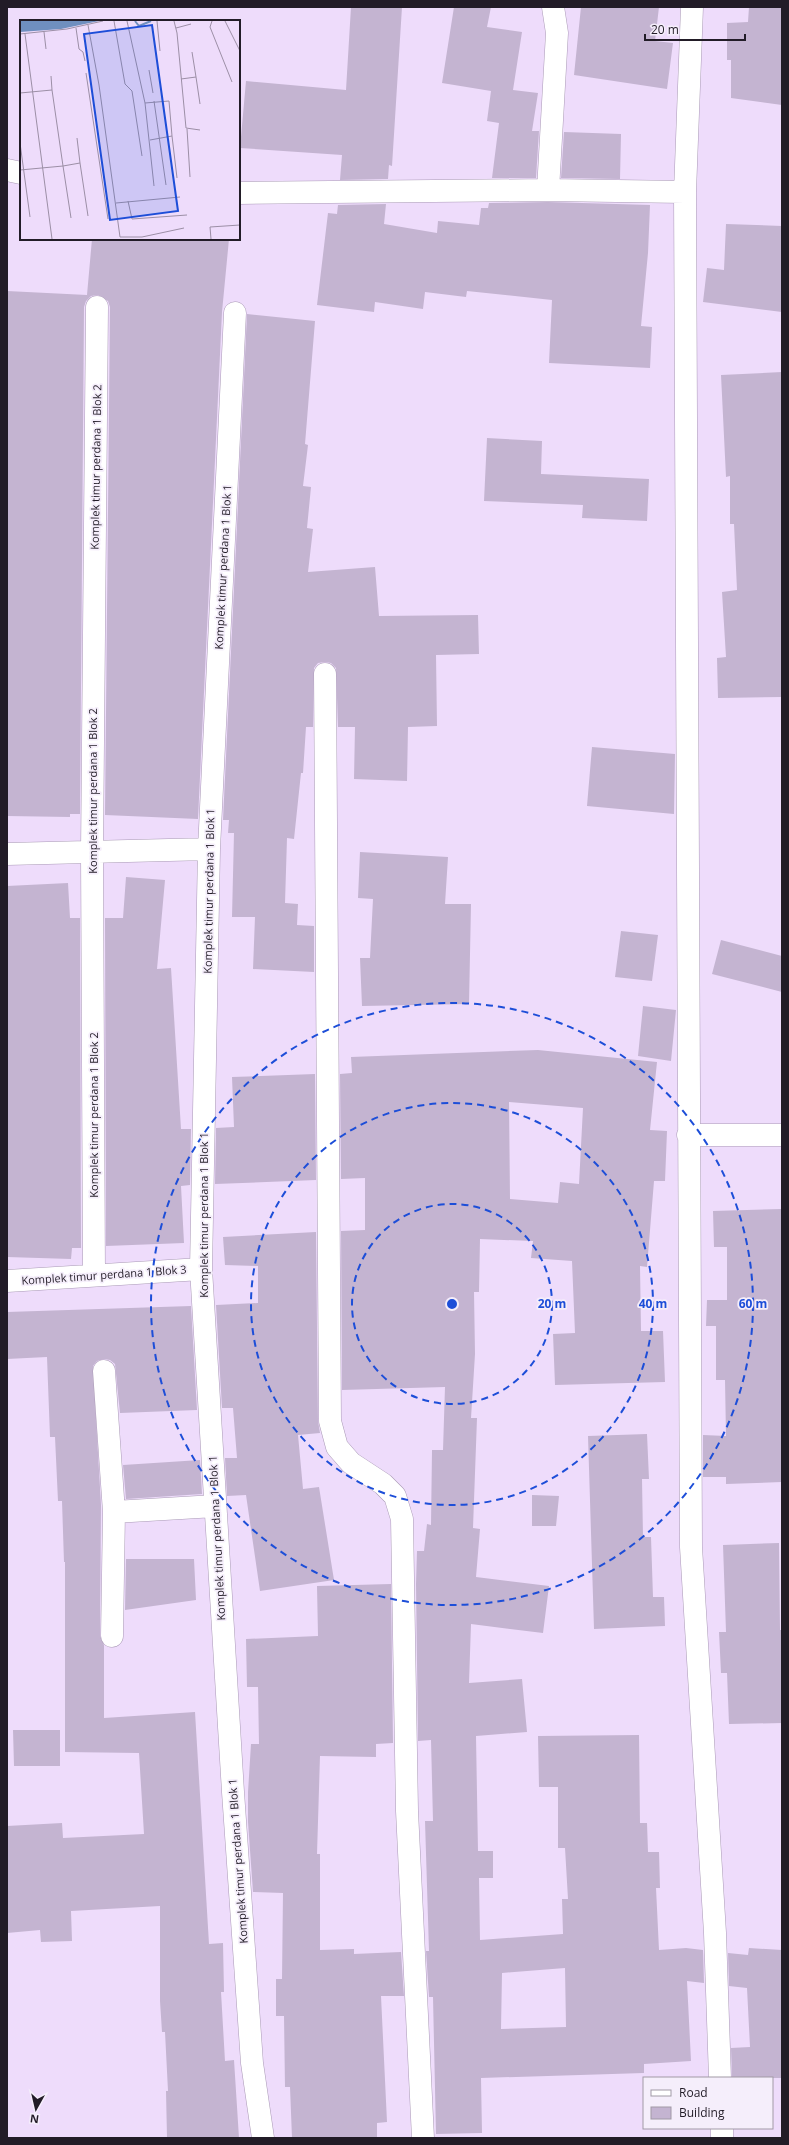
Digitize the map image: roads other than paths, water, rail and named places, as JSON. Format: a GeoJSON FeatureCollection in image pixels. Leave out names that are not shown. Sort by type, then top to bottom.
{"type":"FeatureCollection","features":[{"type":"Feature","properties":{"kind":"street"},"geometry":{"type":"LineString","coordinates":[[548,190],[557,33],[553,7]]}},
{"type":"Feature","properties":{"kind":"street"},"geometry":{"type":"LineString","coordinates":[[692,7],[685,192],[691,1546],[715,1933],[720,2077]]}},
{"type":"Feature","properties":{"kind":"street"},"geometry":{"type":"LineString","coordinates":[[7,170],[20,173]]}},
{"type":"Feature","properties":{"kind":"street"},"geometry":{"type":"LineString","coordinates":[[240,193],[548,190],[685,192]]}},
{"type":"Feature","properties":{"kind":"street","name":"Komplek timur perdana 1 Blok 2"},"geometry":{"type":"LineString","coordinates":[[94,1275],[92,852],[98,307]]}},
{"type":"Feature","properties":{"kind":"street","name":"Komplek timur perdana 1 Blok 1"},"geometry":{"type":"LineString","coordinates":[[235,313],[209,848],[201,1269],[215,1506],[252,2063],[263,2138]]}},
{"type":"Feature","properties":{"kind":"street"},"geometry":{"type":"LineString","coordinates":[[325,674],[330,1421],[337,1447],[351,1463],[383,1484],[395,1496],[402,1519],[407,1811],[423,2138]]}},
{"type":"Feature","properties":{"kind":"street"},"geometry":{"type":"LineString","coordinates":[[7,854],[209,848]]}},
{"type":"Feature","properties":{"kind":"street"},"geometry":{"type":"LineString","coordinates":[[688,1135],[782,1134]]}},
{"type":"Feature","properties":{"kind":"street","name":"Komplek timur perdana 1 Blok 3"},"geometry":{"type":"LineString","coordinates":[[7,1281],[201,1269]]}},
{"type":"Feature","properties":{"kind":"street"},"geometry":{"type":"LineString","coordinates":[[104,1371],[114,1512],[112,1636]]}},
{"type":"Feature","properties":{"kind":"street"},"geometry":{"type":"LineString","coordinates":[[114,1512],[215,1506]]}}]}
